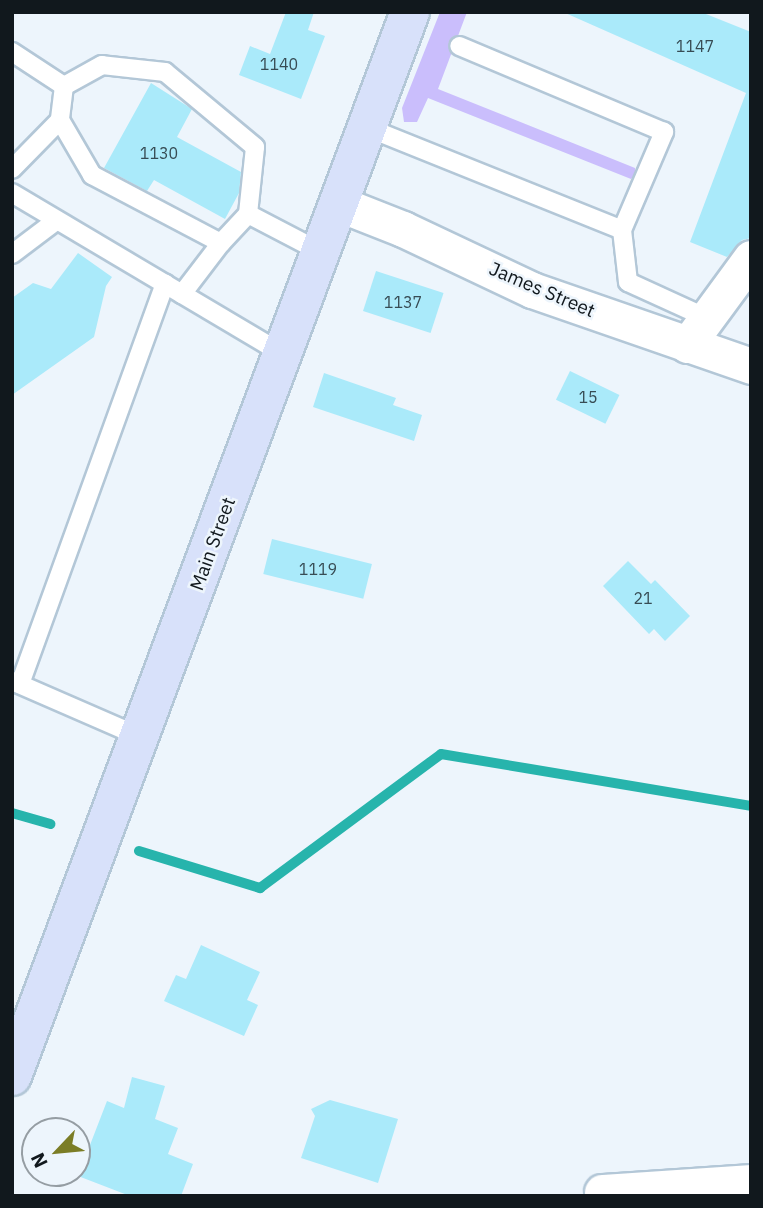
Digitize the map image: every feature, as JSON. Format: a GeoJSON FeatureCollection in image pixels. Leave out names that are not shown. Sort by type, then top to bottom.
{"type":"FeatureCollection","features":[{"type":"Feature","properties":{"kind":"main road","name":"Main Street"},"geometry":{"type":"LineString","coordinates":[[12,1076],[410,12]]}},
{"type":"Feature","properties":{"kind":"street","name":"James Street"},"geometry":{"type":"LineString","coordinates":[[337,203],[403,229],[532,290],[625,324],[697,331],[751,366]]}},
{"type":"Feature","properties":{"kind":"street"},"geometry":{"type":"LineString","coordinates":[[697,331],[751,258]]}},
{"type":"Feature","properties":{"kind":"street"},"geometry":{"type":"LineString","coordinates":[[602,1192],[751,1182]]}},
{"type":"Feature","properties":{"kind":"lane"},"geometry":{"type":"LineString","coordinates":[[459,46],[664,132],[622,230],[628,282],[641,287],[697,331]]}},
{"type":"Feature","properties":{"kind":"lane"},"geometry":{"type":"LineString","coordinates":[[12,52],[64,86]]}},
{"type":"Feature","properties":{"kind":"lane"},"geometry":{"type":"LineString","coordinates":[[64,86],[102,65],[165,72],[255,147],[248,214],[221,243],[182,294]]}},
{"type":"Feature","properties":{"kind":"lane"},"geometry":{"type":"LineString","coordinates":[[64,86],[60,120],[92,176],[221,243]]}},
{"type":"Feature","properties":{"kind":"lane"},"geometry":{"type":"LineString","coordinates":[[12,169],[60,120]]}},
{"type":"Feature","properties":{"kind":"lane"},"geometry":{"type":"LineString","coordinates":[[366,127],[622,230]]}},
{"type":"Feature","properties":{"kind":"lane"},"geometry":{"type":"LineString","coordinates":[[12,193],[282,354]]}},
{"type":"Feature","properties":{"kind":"lane"},"geometry":{"type":"LineString","coordinates":[[248,214],[319,251]]}},
{"type":"Feature","properties":{"kind":"lane"},"geometry":{"type":"LineString","coordinates":[[12,254],[57,220]]}},
{"type":"Feature","properties":{"kind":"lane"},"geometry":{"type":"LineString","coordinates":[[141,737],[16,682],[165,284]]}},
{"type":"Feature","properties":{"kind":"lane"},"geometry":{"type":"LineString","coordinates":[[625,324],[641,287]]}},
{"type":"Feature","properties":{"kind":"shaded area"},"geometry":{"type":"Polygon","coordinates":[[[440,12],[467,12],[438,89],[635,168],[631,179],[428,98],[417,122],[404,122],[402,108],[440,12]]]}},
{"type":"Feature","properties":{"kind":"building"},"geometry":{"type":"Polygon","coordinates":[[[286,12],[314,12],[308,30],[325,36],[301,99],[239,75],[250,46],[270,54],[286,12]]]}},
{"type":"Feature","properties":{"kind":"building"},"geometry":{"type":"Polygon","coordinates":[[[563,12],[701,12],[751,32],[751,238],[742,240],[727,257],[690,242],[746,93],[563,12]]]}},
{"type":"Feature","properties":{"kind":"building"},"geometry":{"type":"Polygon","coordinates":[[[151,83],[192,109],[177,137],[241,172],[239,193],[225,219],[154,180],[147,191],[104,168],[151,83]]]}},
{"type":"Feature","properties":{"kind":"building"},"geometry":{"type":"Polygon","coordinates":[[[78,253],[112,277],[106,286],[94,337],[12,395],[12,298],[33,283],[51,289],[78,253]]]}},
{"type":"Feature","properties":{"kind":"building"},"geometry":{"type":"Polygon","coordinates":[[[376,271],[444,293],[431,333],[363,311],[376,271]]]}},
{"type":"Feature","properties":{"kind":"building"},"geometry":{"type":"Polygon","coordinates":[[[570,371],[619,395],[605,424],[556,400],[570,371]]]}},
{"type":"Feature","properties":{"kind":"building"},"geometry":{"type":"Polygon","coordinates":[[[324,373],[396,398],[393,405],[422,415],[414,441],[313,407],[324,373]]]}},
{"type":"Feature","properties":{"kind":"building"},"geometry":{"type":"Polygon","coordinates":[[[272,539],[372,564],[363,599],[263,574],[272,539]]]}},
{"type":"Feature","properties":{"kind":"building"},"geometry":{"type":"Polygon","coordinates":[[[628,561],[651,584],[655,580],[690,616],[665,641],[654,629],[649,634],[603,586],[628,561]]]}},
{"type":"Feature","properties":{"kind":"building"},"geometry":{"type":"Polygon","coordinates":[[[201,945],[260,972],[247,1000],[258,1005],[244,1036],[164,1001],[176,975],[186,979],[201,945]]]}},
{"type":"Feature","properties":{"kind":"building"},"geometry":{"type":"Polygon","coordinates":[[[132,1077],[165,1086],[155,1119],[178,1128],[168,1154],[193,1164],[181,1196],[130,1196],[91,1181],[91,1142],[107,1101],[124,1108],[132,1077]]]}},
{"type":"Feature","properties":{"kind":"building"},"geometry":{"type":"Polygon","coordinates":[[[330,1100],[398,1119],[378,1183],[301,1158],[315,1116],[311,1109],[330,1100]]]}},
{"type":"Feature","properties":{"kind":"waterway"},"geometry":{"type":"LineString","coordinates":[[139,851],[260,888],[441,754],[751,806]]}},
{"type":"Feature","properties":{"kind":"waterway"},"geometry":{"type":"LineString","coordinates":[[12,813],[50,824]]}}]}
